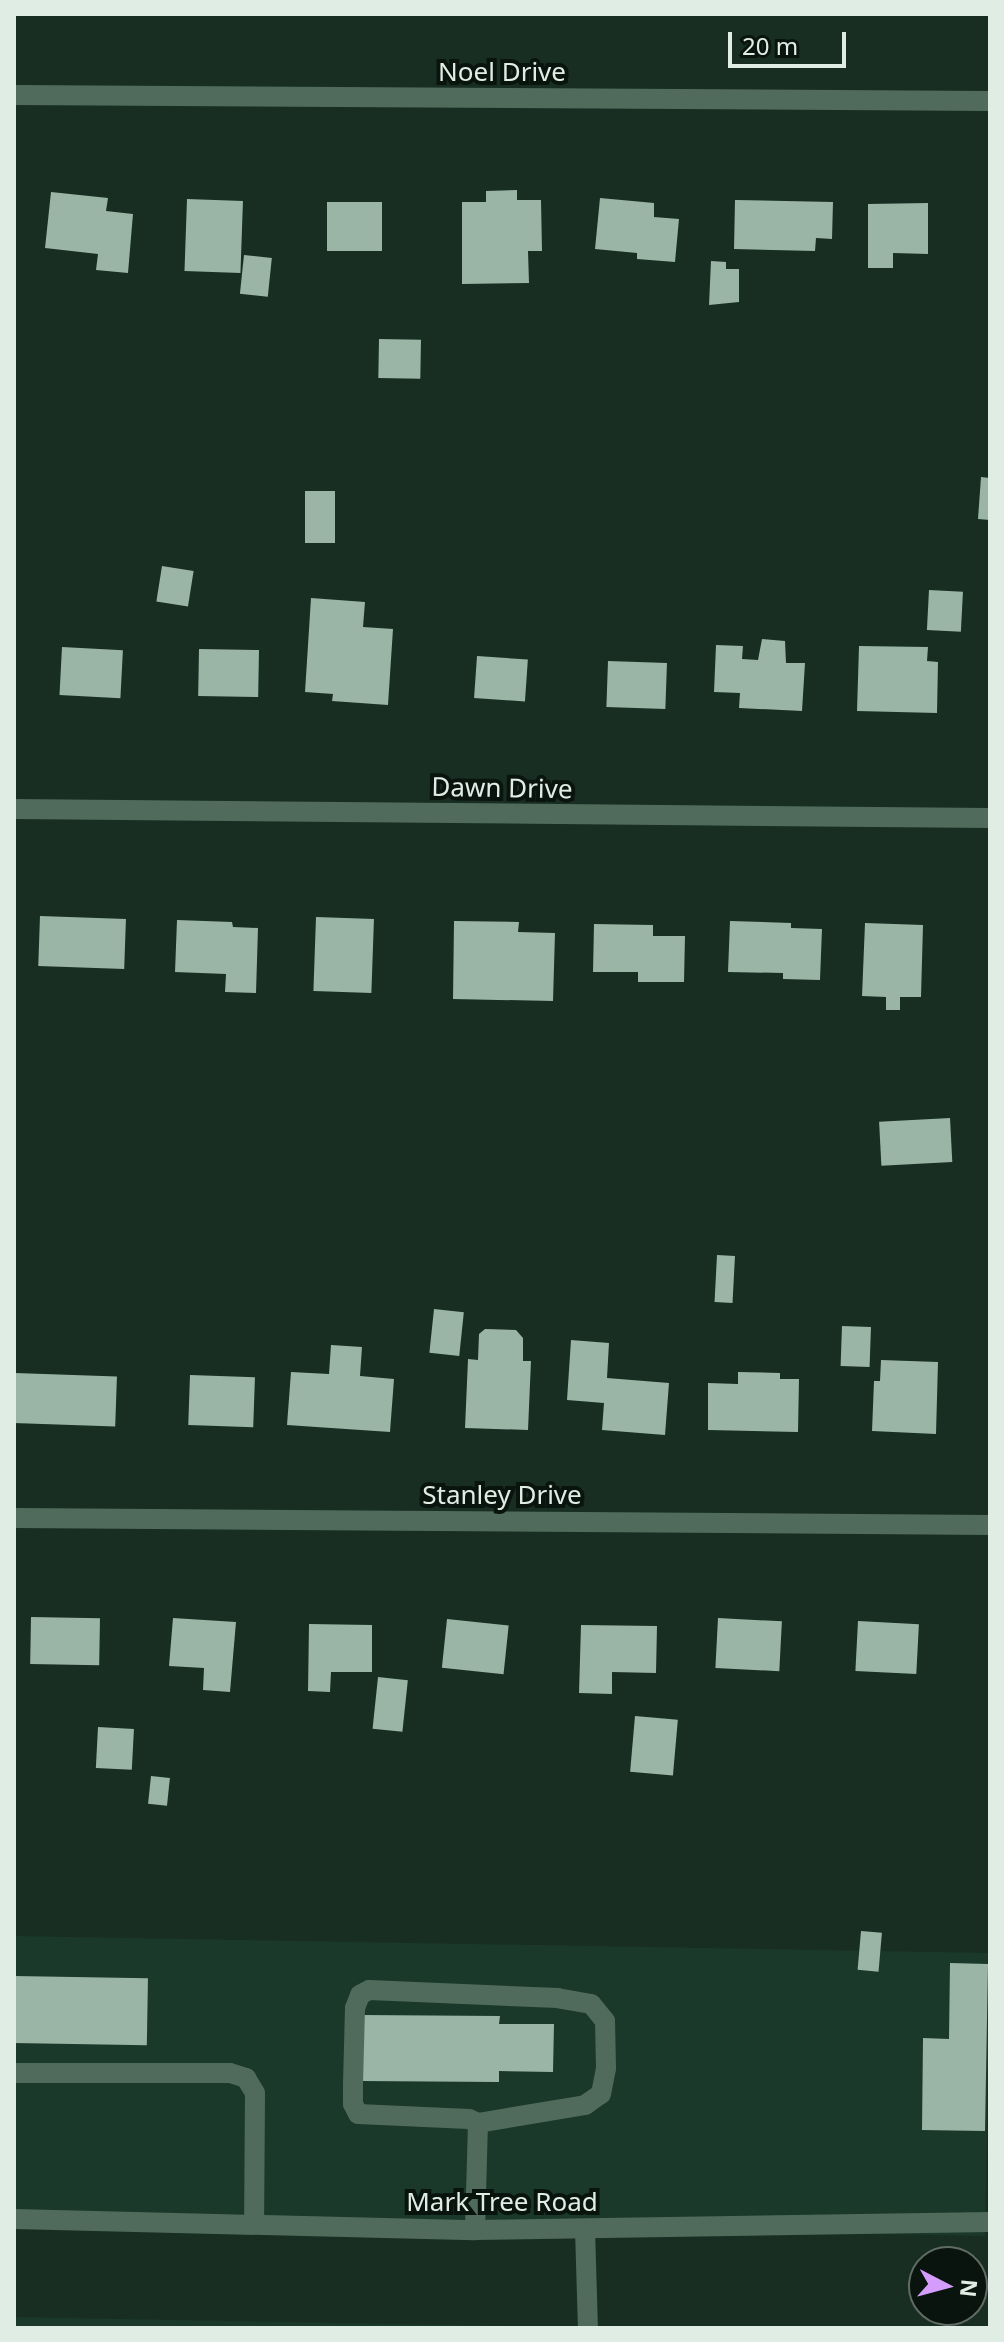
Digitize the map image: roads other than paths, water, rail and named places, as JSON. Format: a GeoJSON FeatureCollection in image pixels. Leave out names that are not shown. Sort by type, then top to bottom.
{"type":"FeatureCollection","features":[{"type":"Feature","properties":{"kind":"street","name":"Noel Drive"},"geometry":{"type":"LineString","coordinates":[[14,95],[990,101]]}},
{"type":"Feature","properties":{"kind":"street","name":"Dawn Drive"},"geometry":{"type":"LineString","coordinates":[[14,809],[990,818]]}},
{"type":"Feature","properties":{"kind":"street","name":"Stanley Drive"},"geometry":{"type":"LineString","coordinates":[[14,1518],[990,1525]]}},
{"type":"Feature","properties":{"kind":"street"},"geometry":{"type":"LineString","coordinates":[[369,1990],[558,1998],[591,2004],[605,2021],[606,2068],[601,2094],[585,2105],[478,2123],[469,2119],[358,2114],[353,2104],[353,2083],[355,2008],[360,1995],[369,1990]]}},
{"type":"Feature","properties":{"kind":"street"},"geometry":{"type":"LineString","coordinates":[[14,2073],[230,2073],[246,2078],[255,2093],[254,2224]]}},
{"type":"Feature","properties":{"kind":"street"},"geometry":{"type":"LineString","coordinates":[[475,2230],[478,2123]]}},
{"type":"Feature","properties":{"kind":"street","name":"Mark Tree Road"},"geometry":{"type":"LineString","coordinates":[[14,2219],[475,2230],[990,2222]]}},
{"type":"Feature","properties":{"kind":"street"},"geometry":{"type":"LineString","coordinates":[[585,2229],[588,2328]]}}]}
